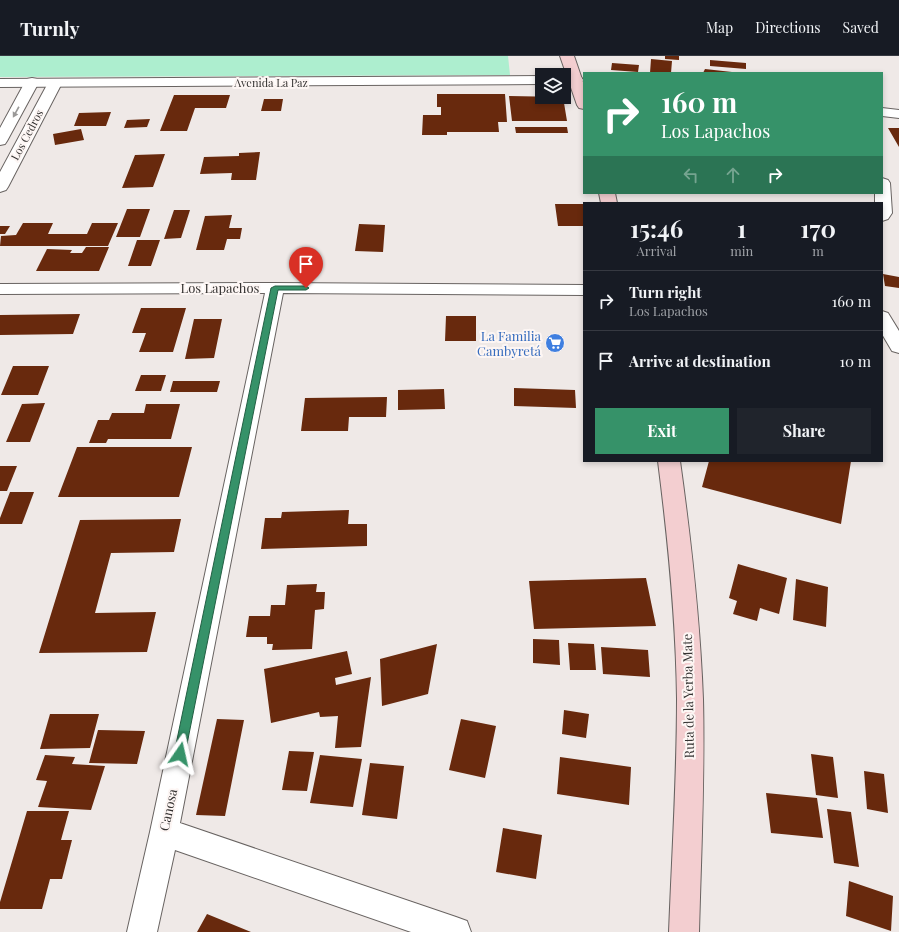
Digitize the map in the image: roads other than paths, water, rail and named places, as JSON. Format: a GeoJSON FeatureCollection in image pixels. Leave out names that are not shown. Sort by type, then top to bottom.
{"type":"FeatureCollection","features":[{"type":"Feature","properties":{"kind":"main road"},"geometry":{"type":"LineString","coordinates":[[567,56],[583,102]]}},
{"type":"Feature","properties":{"kind":"main road","name":"Ruta de la Yerba Mate"},"geometry":{"type":"LineString","coordinates":[[668,462],[675,506],[688,652],[690,733],[684,932]]}},
{"type":"Feature","properties":{"kind":"street","name":"Avenida La Paz"},"geometry":{"type":"LineString","coordinates":[[0,83],[296,83],[535,80]]}},
{"type":"Feature","properties":{"kind":"street"},"geometry":{"type":"LineString","coordinates":[[0,141],[32,82]]}},
{"type":"Feature","properties":{"kind":"street","name":"Los Cedros"},"geometry":{"type":"LineString","coordinates":[[0,187],[55,83]]}},
{"type":"Feature","properties":{"kind":"street"},"geometry":{"type":"LineString","coordinates":[[883,112],[899,114]]}},
{"type":"Feature","properties":{"kind":"street"},"geometry":{"type":"LineString","coordinates":[[883,194],[883,214]]}},
{"type":"Feature","properties":{"kind":"street","name":"Los Lapachos"},"geometry":{"type":"LineString","coordinates":[[0,290],[275,288],[583,290]]}},
{"type":"Feature","properties":{"kind":"street","name":"Canosa"},"geometry":{"type":"LineString","coordinates":[[142,932],[164,832],[275,288]]}},
{"type":"Feature","properties":{"kind":"street"},"geometry":{"type":"LineString","coordinates":[[883,319],[894,342]]}},
{"type":"Feature","properties":{"kind":"street"},"geometry":{"type":"LineString","coordinates":[[164,832],[456,932]]}},
{"type":"Feature","properties":{"kind":"place","name":"La Familia Cambyretá"},"geometry":{"type":"Point","coordinates":[555,343]}}]}
